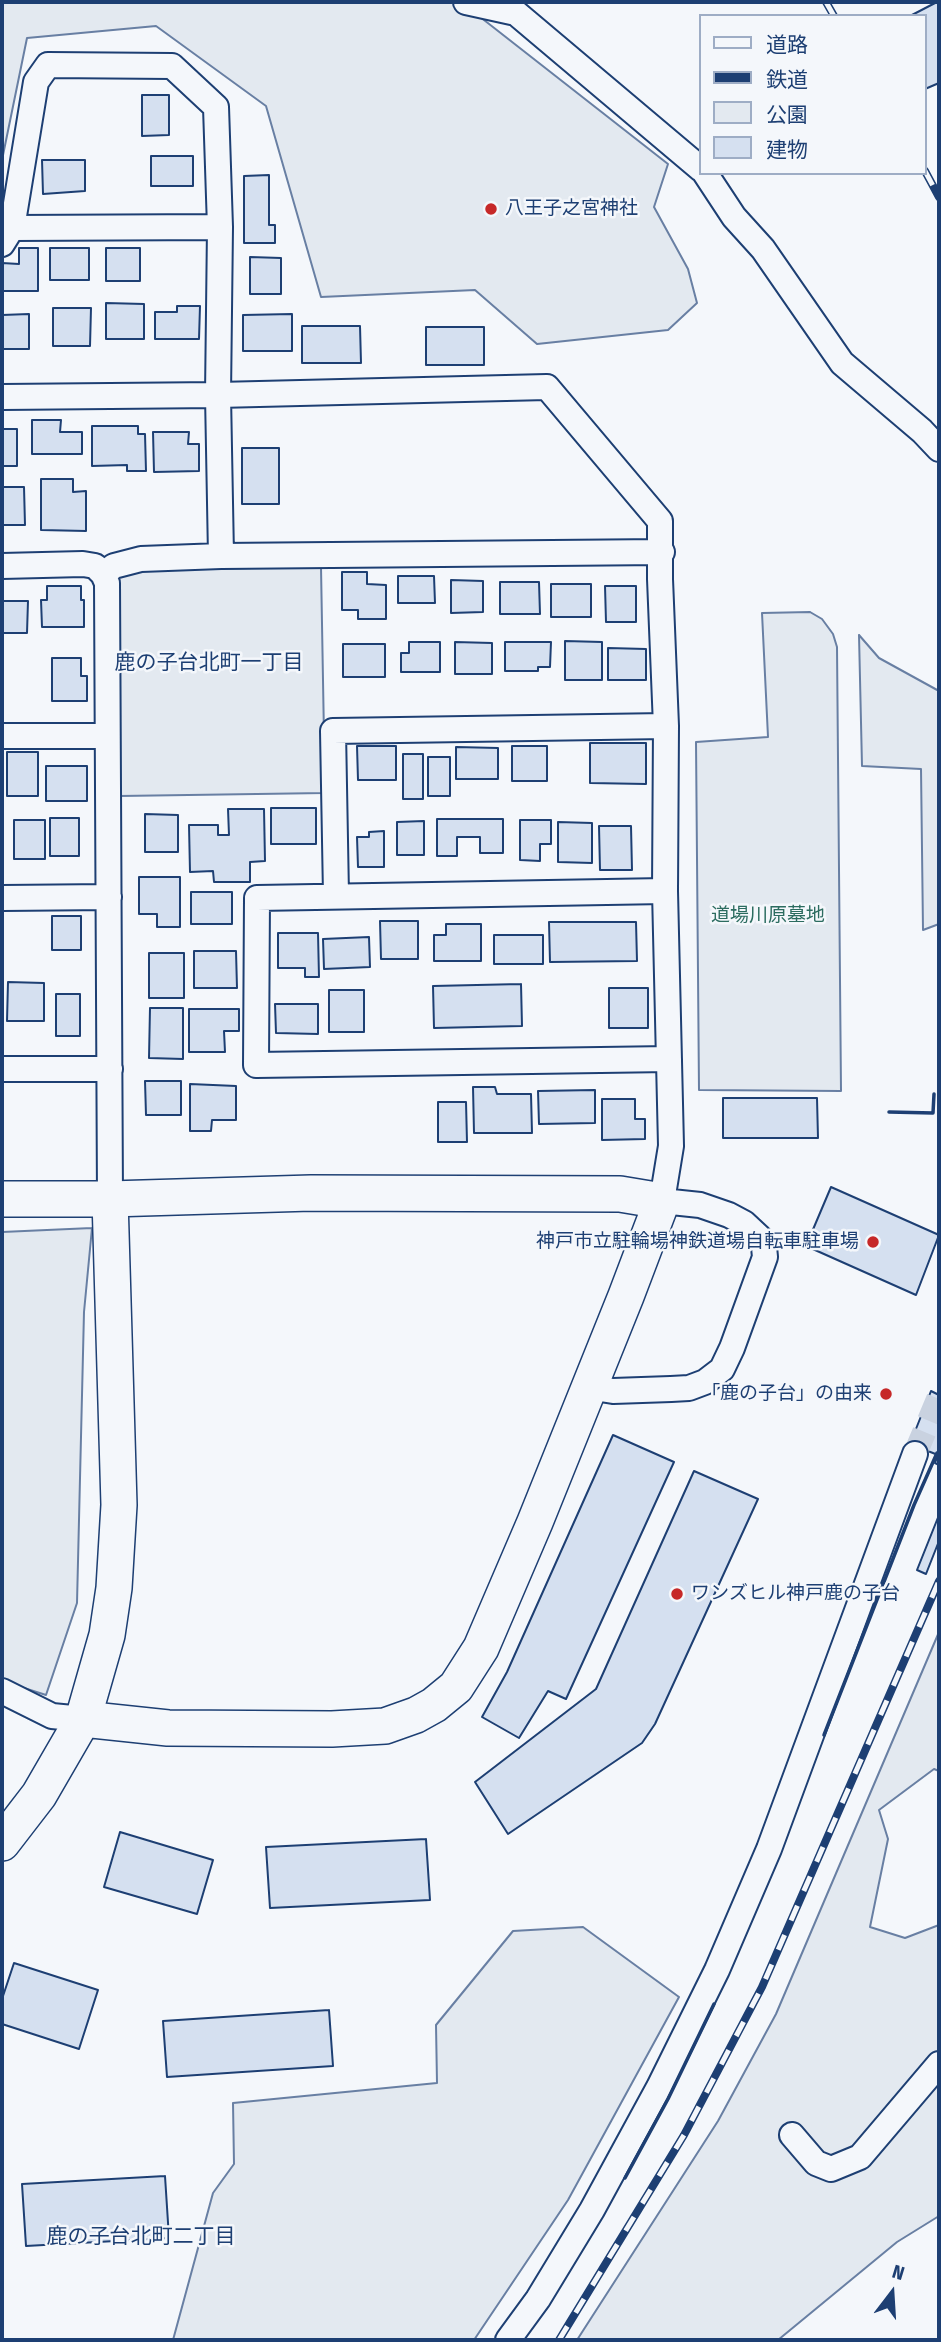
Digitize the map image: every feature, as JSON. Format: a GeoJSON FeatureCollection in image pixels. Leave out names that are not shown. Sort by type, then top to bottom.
{"type":"FeatureCollection","features":[{"type":"Feature","properties":{"kind":"street"},"geometry":{"type":"LineString","coordinates":[[466,2],[516,13],[699,167]]}},
{"type":"Feature","properties":{"kind":"street"},"geometry":{"type":"LineString","coordinates":[[220,228],[7,236],[36,82],[48,65],[172,66],[216,107],[220,228],[220,556]]}},
{"type":"Feature","properties":{"kind":"street"},"geometry":{"type":"LineString","coordinates":[[706,175],[734,217],[763,249],[842,363],[922,431],[939,449]]}},
{"type":"Feature","properties":{"kind":"street"},"geometry":{"type":"LineString","coordinates":[[2,397],[547,387],[660,521],[666,726],[665,891],[671,1146],[662,1201],[535,1522],[481,1647],[456,1687],[434,1705],[416,1715],[385,1726],[168,1728],[52,1716],[2,1691]]}},
{"type":"Feature","properties":{"kind":"street"},"geometry":{"type":"LineString","coordinates":[[103,574],[114,566],[141,559],[662,552]]}},
{"type":"Feature","properties":{"kind":"street"},"geometry":{"type":"LineString","coordinates":[[2,566],[83,564],[95,566],[107,583],[110,1199],[119,1505],[114,1588],[107,1634],[83,1719],[39,1795],[2,1843]]}},
{"type":"Feature","properties":{"kind":"street"},"geometry":{"type":"LineString","coordinates":[[336,895],[333,731],[666,726]]}},
{"type":"Feature","properties":{"kind":"street"},"geometry":{"type":"LineString","coordinates":[[2,736],[107,736]]}},
{"type":"Feature","properties":{"kind":"street"},"geometry":{"type":"LineString","coordinates":[[665,891],[257,898],[256,1065],[669,1059]]}},
{"type":"Feature","properties":{"kind":"street"},"geometry":{"type":"LineString","coordinates":[[2,898],[109,897]]}},
{"type":"Feature","properties":{"kind":"street"},"geometry":{"type":"LineString","coordinates":[[2,1069],[110,1069]]}},
{"type":"Feature","properties":{"kind":"street"},"geometry":{"type":"LineString","coordinates":[[2,1199],[311,1193],[620,1194],[701,1205],[729,1215],[753,1229],[760,1237],[765,1257],[736,1339],[722,1368],[705,1382],[689,1388],[613,1391],[588,1387]]}},
{"type":"Feature","properties":{"kind":"street"},"geometry":{"type":"LineString","coordinates":[[508,2340],[538,2299],[592,2210],[659,2087],[718,1970],[769,1849],[915,1454]]}},
{"type":"Feature","properties":{"kind":"street"},"geometry":{"type":"LineString","coordinates":[[792,2135],[816,2163],[831,2169],[860,2157],[939,2064]]}},
{"type":"Feature","properties":{"kind":"green space"},"geometry":{"type":"Polygon","coordinates":[[[2,2],[461,2],[668,164],[654,207],[688,269],[697,303],[668,330],[537,344],[475,290],[321,297],[266,106],[156,26],[27,38],[2,160],[2,2]]]}},
{"type":"Feature","properties":{"kind":"green space"},"geometry":{"type":"Polygon","coordinates":[[[321,567],[325,793],[120,796],[117,570],[321,567]]]}},
{"type":"Feature","properties":{"kind":"green space","name":"道場川原墓地"},"geometry":{"type":"Polygon","coordinates":[[[810,612],[822,619],[833,634],[837,647],[841,1091],[699,1090],[696,742],[768,737],[762,613],[810,612]]]}},
{"type":"Feature","properties":{"kind":"green space"},"geometry":{"type":"Polygon","coordinates":[[[859,635],[879,658],[939,691],[939,924],[923,930],[921,769],[862,766],[859,635]]]}},
{"type":"Feature","properties":{"kind":"green space"},"geometry":{"type":"Polygon","coordinates":[[[92,1228],[84,1312],[77,1603],[46,1695],[2,1681],[2,1232],[92,1228]]]}},
{"type":"Feature","properties":{"kind":"green space"},"geometry":{"type":"Polygon","coordinates":[[[939,1632],[939,1771],[934,1769],[879,1810],[888,1839],[870,1927],[905,1938],[939,1925],[939,2216],[897,2242],[778,2340],[577,2340],[718,2121],[776,2014],[939,1632]]]}},
{"type":"Feature","properties":{"kind":"green space"},"geometry":{"type":"Polygon","coordinates":[[[583,1927],[679,1997],[568,2200],[474,2340],[173,2340],[213,2193],[234,2164],[233,2103],[437,2083],[436,2025],[513,1931],[583,1927]]]}},
{"type":"Feature","properties":{"kind":"building"},"geometry":{"type":"Polygon","coordinates":[[[939,2],[939,83],[927,88],[927,14],[914,14],[939,2]]]}},
{"type":"Feature","properties":{"kind":"building"},"geometry":{"type":"Polygon","coordinates":[[[142,95],[169,95],[169,135],[142,136],[142,95]]]}},
{"type":"Feature","properties":{"kind":"building"},"geometry":{"type":"Polygon","coordinates":[[[151,156],[193,156],[193,186],[151,186],[151,156]]]}},
{"type":"Feature","properties":{"kind":"building"},"geometry":{"type":"Polygon","coordinates":[[[42,160],[85,160],[85,191],[43,194],[42,160]]]}},
{"type":"Feature","properties":{"kind":"building"},"geometry":{"type":"Polygon","coordinates":[[[269,175],[269,225],[275,225],[275,243],[244,243],[244,176],[269,175]]]}},
{"type":"Feature","properties":{"kind":"building"},"geometry":{"type":"Polygon","coordinates":[[[19,248],[38,248],[38,291],[2,291],[2,263],[19,264],[19,248]]]}},
{"type":"Feature","properties":{"kind":"building"},"geometry":{"type":"Polygon","coordinates":[[[50,248],[89,248],[89,280],[50,280],[50,248]]]}},
{"type":"Feature","properties":{"kind":"building"},"geometry":{"type":"Polygon","coordinates":[[[106,248],[140,248],[140,281],[106,281],[106,248]]]}},
{"type":"Feature","properties":{"kind":"building"},"geometry":{"type":"Polygon","coordinates":[[[250,257],[281,258],[281,294],[250,294],[250,257]]]}},
{"type":"Feature","properties":{"kind":"building"},"geometry":{"type":"Polygon","coordinates":[[[106,303],[144,304],[144,339],[106,339],[106,303]]]}},
{"type":"Feature","properties":{"kind":"building"},"geometry":{"type":"Polygon","coordinates":[[[177,306],[200,306],[199,339],[155,339],[155,312],[177,312],[177,306]]]}},
{"type":"Feature","properties":{"kind":"building"},"geometry":{"type":"Polygon","coordinates":[[[53,308],[91,308],[90,346],[53,346],[53,308]]]}},
{"type":"Feature","properties":{"kind":"building"},"geometry":{"type":"Polygon","coordinates":[[[29,314],[29,349],[2,349],[2,315],[29,314]]]}},
{"type":"Feature","properties":{"kind":"building"},"geometry":{"type":"Polygon","coordinates":[[[292,314],[292,351],[243,351],[243,315],[292,314]]]}},
{"type":"Feature","properties":{"kind":"building"},"geometry":{"type":"Polygon","coordinates":[[[302,326],[360,326],[361,363],[302,363],[302,326]]]}},
{"type":"Feature","properties":{"kind":"building"},"geometry":{"type":"Polygon","coordinates":[[[426,327],[484,327],[484,365],[426,365],[426,327]]]}},
{"type":"Feature","properties":{"kind":"building"},"geometry":{"type":"Polygon","coordinates":[[[32,420],[61,420],[60,432],[82,432],[82,454],[32,454],[32,420]]]}},
{"type":"Feature","properties":{"kind":"building"},"geometry":{"type":"Polygon","coordinates":[[[92,426],[138,426],[138,434],[145,434],[146,471],[127,471],[127,465],[92,466],[92,426]]]}},
{"type":"Feature","properties":{"kind":"building"},"geometry":{"type":"Polygon","coordinates":[[[2,429],[17,429],[17,466],[2,466],[2,429]]]}},
{"type":"Feature","properties":{"kind":"building"},"geometry":{"type":"Polygon","coordinates":[[[153,432],[189,432],[188,444],[199,444],[199,471],[154,472],[153,432]]]}},
{"type":"Feature","properties":{"kind":"building"},"geometry":{"type":"Polygon","coordinates":[[[242,448],[279,448],[279,504],[242,504],[242,448]]]}},
{"type":"Feature","properties":{"kind":"building"},"geometry":{"type":"Polygon","coordinates":[[[41,479],[73,479],[73,492],[86,491],[86,531],[41,530],[41,479]]]}},
{"type":"Feature","properties":{"kind":"building"},"geometry":{"type":"Polygon","coordinates":[[[2,487],[24,487],[25,525],[2,525],[2,487]]]}},
{"type":"Feature","properties":{"kind":"building"},"geometry":{"type":"Polygon","coordinates":[[[342,572],[367,572],[367,584],[386,585],[386,619],[358,619],[358,610],[342,610],[342,572]]]}},
{"type":"Feature","properties":{"kind":"building"},"geometry":{"type":"Polygon","coordinates":[[[398,576],[434,576],[435,603],[398,603],[398,576]]]}},
{"type":"Feature","properties":{"kind":"building"},"geometry":{"type":"Polygon","coordinates":[[[451,580],[483,581],[483,612],[451,613],[451,580]]]}},
{"type":"Feature","properties":{"kind":"building"},"geometry":{"type":"Polygon","coordinates":[[[500,582],[539,582],[540,614],[500,614],[500,582]]]}},
{"type":"Feature","properties":{"kind":"building"},"geometry":{"type":"Polygon","coordinates":[[[551,584],[591,584],[591,617],[551,617],[551,584]]]}},
{"type":"Feature","properties":{"kind":"building"},"geometry":{"type":"Polygon","coordinates":[[[47,586],[81,586],[84,627],[42,627],[41,600],[47,600],[47,586]]]}},
{"type":"Feature","properties":{"kind":"building"},"geometry":{"type":"Polygon","coordinates":[[[605,586],[636,586],[636,622],[606,622],[605,586]]]}},
{"type":"Feature","properties":{"kind":"building"},"geometry":{"type":"Polygon","coordinates":[[[2,601],[28,601],[27,633],[2,633],[2,601]]]}},
{"type":"Feature","properties":{"kind":"building"},"geometry":{"type":"Polygon","coordinates":[[[565,641],[602,642],[602,680],[565,680],[565,641]]]}},
{"type":"Feature","properties":{"kind":"building"},"geometry":{"type":"Polygon","coordinates":[[[409,642],[440,642],[440,672],[401,672],[401,653],[409,653],[409,642]]]}},
{"type":"Feature","properties":{"kind":"building"},"geometry":{"type":"Polygon","coordinates":[[[455,642],[492,643],[492,674],[455,674],[455,642]]]}},
{"type":"Feature","properties":{"kind":"building"},"geometry":{"type":"Polygon","coordinates":[[[505,642],[551,642],[550,667],[538,667],[538,671],[505,671],[505,642]]]}},
{"type":"Feature","properties":{"kind":"building"},"geometry":{"type":"Polygon","coordinates":[[[343,644],[385,644],[385,677],[343,677],[343,644]]]}},
{"type":"Feature","properties":{"kind":"building"},"geometry":{"type":"Polygon","coordinates":[[[608,648],[646,649],[646,680],[608,680],[608,648]]]}},
{"type":"Feature","properties":{"kind":"building"},"geometry":{"type":"Polygon","coordinates":[[[52,658],[81,658],[81,676],[87,676],[87,701],[52,701],[52,658]]]}},
{"type":"Feature","properties":{"kind":"building"},"geometry":{"type":"Polygon","coordinates":[[[590,743],[646,743],[646,784],[590,783],[590,743]]]}},
{"type":"Feature","properties":{"kind":"building"},"geometry":{"type":"Polygon","coordinates":[[[357,746],[396,746],[396,780],[358,780],[357,746]]]}},
{"type":"Feature","properties":{"kind":"building"},"geometry":{"type":"Polygon","coordinates":[[[512,746],[547,746],[547,781],[512,781],[512,746]]]}},
{"type":"Feature","properties":{"kind":"building"},"geometry":{"type":"Polygon","coordinates":[[[456,747],[498,748],[498,779],[456,779],[456,747]]]}},
{"type":"Feature","properties":{"kind":"building"},"geometry":{"type":"Polygon","coordinates":[[[7,752],[38,752],[38,796],[7,796],[7,752]]]}},
{"type":"Feature","properties":{"kind":"building"},"geometry":{"type":"Polygon","coordinates":[[[403,754],[423,754],[423,799],[403,799],[403,754]]]}},
{"type":"Feature","properties":{"kind":"building"},"geometry":{"type":"Polygon","coordinates":[[[428,757],[450,757],[450,796],[428,796],[428,757]]]}},
{"type":"Feature","properties":{"kind":"building"},"geometry":{"type":"Polygon","coordinates":[[[46,766],[87,766],[87,801],[46,801],[46,766]]]}},
{"type":"Feature","properties":{"kind":"building"},"geometry":{"type":"Polygon","coordinates":[[[271,808],[316,808],[316,844],[271,844],[271,808]]]}},
{"type":"Feature","properties":{"kind":"building"},"geometry":{"type":"Polygon","coordinates":[[[228,809],[264,809],[265,861],[250,862],[250,882],[214,882],[213,871],[190,872],[189,825],[218,825],[218,835],[229,835],[228,809]]]}},
{"type":"Feature","properties":{"kind":"building"},"geometry":{"type":"Polygon","coordinates":[[[145,814],[178,815],[178,852],[145,852],[145,814]]]}},
{"type":"Feature","properties":{"kind":"building"},"geometry":{"type":"Polygon","coordinates":[[[50,818],[79,818],[79,856],[50,856],[50,818]]]}},
{"type":"Feature","properties":{"kind":"building"},"geometry":{"type":"Polygon","coordinates":[[[437,819],[503,819],[503,853],[480,853],[480,837],[457,837],[457,856],[437,856],[437,819]]]}},
{"type":"Feature","properties":{"kind":"building"},"geometry":{"type":"Polygon","coordinates":[[[14,820],[45,820],[45,859],[14,859],[14,820]]]}},
{"type":"Feature","properties":{"kind":"building"},"geometry":{"type":"Polygon","coordinates":[[[520,820],[551,820],[551,844],[540,844],[540,861],[520,860],[520,820]]]}},
{"type":"Feature","properties":{"kind":"building"},"geometry":{"type":"Polygon","coordinates":[[[424,821],[424,855],[397,855],[397,822],[424,821]]]}},
{"type":"Feature","properties":{"kind":"building"},"geometry":{"type":"Polygon","coordinates":[[[558,822],[592,823],[592,863],[558,862],[558,822]]]}},
{"type":"Feature","properties":{"kind":"building"},"geometry":{"type":"Polygon","coordinates":[[[599,826],[631,826],[632,870],[600,870],[599,826]]]}},
{"type":"Feature","properties":{"kind":"building"},"geometry":{"type":"Polygon","coordinates":[[[384,831],[384,867],[358,867],[357,837],[369,837],[369,832],[384,831]]]}},
{"type":"Feature","properties":{"kind":"building"},"geometry":{"type":"Polygon","coordinates":[[[139,877],[180,877],[180,927],[157,927],[157,914],[139,914],[139,877]]]}},
{"type":"Feature","properties":{"kind":"building"},"geometry":{"type":"Polygon","coordinates":[[[191,892],[232,892],[232,924],[191,924],[191,892]]]}},
{"type":"Feature","properties":{"kind":"building"},"geometry":{"type":"Polygon","coordinates":[[[52,916],[81,916],[81,950],[52,950],[52,916]]]}},
{"type":"Feature","properties":{"kind":"building"},"geometry":{"type":"Polygon","coordinates":[[[380,921],[418,921],[418,959],[381,959],[380,921]]]}},
{"type":"Feature","properties":{"kind":"building"},"geometry":{"type":"Polygon","coordinates":[[[549,922],[636,922],[637,961],[550,962],[549,922]]]}},
{"type":"Feature","properties":{"kind":"building"},"geometry":{"type":"Polygon","coordinates":[[[446,924],[481,924],[481,961],[434,961],[434,935],[446,935],[446,924]]]}},
{"type":"Feature","properties":{"kind":"building"},"geometry":{"type":"Polygon","coordinates":[[[278,933],[318,933],[319,977],[305,977],[305,968],[278,968],[278,933]]]}},
{"type":"Feature","properties":{"kind":"building"},"geometry":{"type":"Polygon","coordinates":[[[494,935],[543,935],[543,964],[494,964],[494,935]]]}},
{"type":"Feature","properties":{"kind":"building"},"geometry":{"type":"Polygon","coordinates":[[[369,937],[370,967],[324,969],[323,939],[369,937]]]}},
{"type":"Feature","properties":{"kind":"building"},"geometry":{"type":"Polygon","coordinates":[[[194,951],[236,951],[237,988],[194,988],[194,951]]]}},
{"type":"Feature","properties":{"kind":"building"},"geometry":{"type":"Polygon","coordinates":[[[149,953],[184,953],[184,998],[149,998],[149,953]]]}},
{"type":"Feature","properties":{"kind":"building"},"geometry":{"type":"Polygon","coordinates":[[[8,982],[44,983],[44,1021],[7,1021],[8,982]]]}},
{"type":"Feature","properties":{"kind":"building"},"geometry":{"type":"Polygon","coordinates":[[[521,984],[522,1026],[434,1028],[433,986],[521,984]]]}},
{"type":"Feature","properties":{"kind":"building"},"geometry":{"type":"Polygon","coordinates":[[[609,988],[648,988],[648,1028],[609,1028],[609,988]]]}},
{"type":"Feature","properties":{"kind":"building"},"geometry":{"type":"Polygon","coordinates":[[[329,990],[364,990],[364,1032],[329,1032],[329,990]]]}},
{"type":"Feature","properties":{"kind":"building"},"geometry":{"type":"Polygon","coordinates":[[[56,994],[80,994],[80,1036],[56,1036],[56,994]]]}},
{"type":"Feature","properties":{"kind":"building"},"geometry":{"type":"Polygon","coordinates":[[[275,1004],[318,1004],[318,1034],[276,1033],[275,1004]]]}},
{"type":"Feature","properties":{"kind":"building"},"geometry":{"type":"Polygon","coordinates":[[[150,1008],[183,1008],[183,1059],[149,1058],[150,1008]]]}},
{"type":"Feature","properties":{"kind":"building"},"geometry":{"type":"Polygon","coordinates":[[[189,1009],[239,1009],[239,1031],[224,1031],[225,1052],[189,1052],[189,1009]]]}},
{"type":"Feature","properties":{"kind":"building"},"geometry":{"type":"Polygon","coordinates":[[[145,1081],[181,1081],[181,1115],[146,1115],[145,1081]]]}},
{"type":"Feature","properties":{"kind":"building"},"geometry":{"type":"Polygon","coordinates":[[[190,1084],[236,1086],[236,1120],[212,1120],[211,1131],[190,1131],[190,1084]]]}},
{"type":"Feature","properties":{"kind":"building"},"geometry":{"type":"Polygon","coordinates":[[[473,1087],[495,1087],[497,1094],[531,1094],[532,1133],[474,1133],[473,1087]]]}},
{"type":"Feature","properties":{"kind":"building"},"geometry":{"type":"Polygon","coordinates":[[[595,1090],[595,1123],[539,1124],[538,1091],[595,1090]]]}},
{"type":"Feature","properties":{"kind":"building"},"geometry":{"type":"Polygon","coordinates":[[[723,1098],[817,1098],[818,1138],[723,1138],[723,1098]]]}},
{"type":"Feature","properties":{"kind":"building"},"geometry":{"type":"Polygon","coordinates":[[[602,1099],[635,1099],[635,1119],[645,1119],[645,1139],[602,1140],[602,1099]]]}},
{"type":"Feature","properties":{"kind":"building"},"geometry":{"type":"Polygon","coordinates":[[[438,1102],[466,1102],[467,1142],[438,1142],[438,1102]]]}},
{"type":"Feature","properties":{"kind":"building","name":"神戸市立駐輪場神鉄道場自転車駐車場"},"geometry":{"type":"Polygon","coordinates":[[[831,1187],[939,1235],[916,1295],[806,1246],[831,1187]]]}},
{"type":"Feature","properties":{"kind":"building"},"geometry":{"type":"Polygon","coordinates":[[[931,1391],[939,1395],[939,1465],[935,1463],[938,1455],[910,1444],[931,1391]]]}},
{"type":"Feature","properties":{"kind":"building"},"geometry":{"type":"Polygon","coordinates":[[[613,1435],[674,1462],[566,1699],[548,1691],[519,1738],[482,1717],[507,1672],[613,1435]]]}},
{"type":"Feature","properties":{"kind":"building","name":"ワンズヒル神戸鹿の子台"},"geometry":{"type":"Polygon","coordinates":[[[694,1471],[758,1499],[655,1724],[642,1743],[508,1834],[475,1782],[596,1689],[694,1471]]]}},
{"type":"Feature","properties":{"kind":"building"},"geometry":{"type":"Polygon","coordinates":[[[939,1515],[939,1541],[926,1574],[917,1570],[939,1515]]]}},
{"type":"Feature","properties":{"kind":"building"},"geometry":{"type":"Polygon","coordinates":[[[120,1832],[213,1860],[197,1914],[104,1887],[120,1832]]]}},
{"type":"Feature","properties":{"kind":"building"},"geometry":{"type":"Polygon","coordinates":[[[426,1839],[430,1900],[270,1908],[266,1847],[426,1839]]]}},
{"type":"Feature","properties":{"kind":"building"},"geometry":{"type":"Polygon","coordinates":[[[14,1963],[98,1990],[79,2049],[2,2024],[2,1999],[14,1963]]]}},
{"type":"Feature","properties":{"kind":"building"},"geometry":{"type":"Polygon","coordinates":[[[329,2010],[333,2066],[167,2077],[163,2021],[329,2010]]]}},
{"type":"Feature","properties":{"kind":"building"},"geometry":{"type":"Polygon","coordinates":[[[165,2176],[169,2238],[26,2246],[22,2184],[165,2176]]]}},
{"type":"Feature","properties":{"kind":"tunnel"},"geometry":{"type":"LineString","coordinates":[[915,1454],[939,1397]]}},
{"type":"Feature","properties":{"kind":"railway"},"geometry":{"type":"LineString","coordinates":[[826,2],[833,14]]}},
{"type":"Feature","properties":{"kind":"railway"},"geometry":{"type":"LineString","coordinates":[[927,175],[939,197]]}},
{"type":"Feature","properties":{"kind":"railway"},"geometry":{"type":"LineString","coordinates":[[559,2340],[684,2135],[762,1987],[939,1581]]}},
{"type":"Feature","properties":{"kind":"wall"},"geometry":{"type":"LineString","coordinates":[[889,1112],[933,1113],[934,1094]]}},
{"type":"Feature","properties":{"kind":"wall"},"geometry":{"type":"LineString","coordinates":[[824,1735],[937,1453]]}},
{"type":"Feature","properties":{"kind":"wall"},"geometry":{"type":"LineString","coordinates":[[625,2178],[668,2099],[714,2004]]}},
{"type":"Feature","properties":{"kind":"place","name":"八王子之宮神社"},"geometry":{"type":"Point","coordinates":[491,209]}},
{"type":"Feature","properties":{"kind":"place","name":"神戸市立駐輪場神鉄道場自転車駐車場"},"geometry":{"type":"Point","coordinates":[873,1242]}},
{"type":"Feature","properties":{"kind":"place","name":"「鹿の子台」の由来"},"geometry":{"type":"Point","coordinates":[886,1394]}},
{"type":"Feature","properties":{"kind":"place","name":"ワンズヒル神戸鹿の子台"},"geometry":{"type":"Point","coordinates":[677,1594]}},
{"type":"Feature","properties":{"kind":"district","name":"鹿の子台北町一丁目"},"geometry":{"type":"Point","coordinates":[209,663]}},
{"type":"Feature","properties":{"kind":"district","name":"鹿の子台北町二丁目"},"geometry":{"type":"Point","coordinates":[141,2237]}}]}
